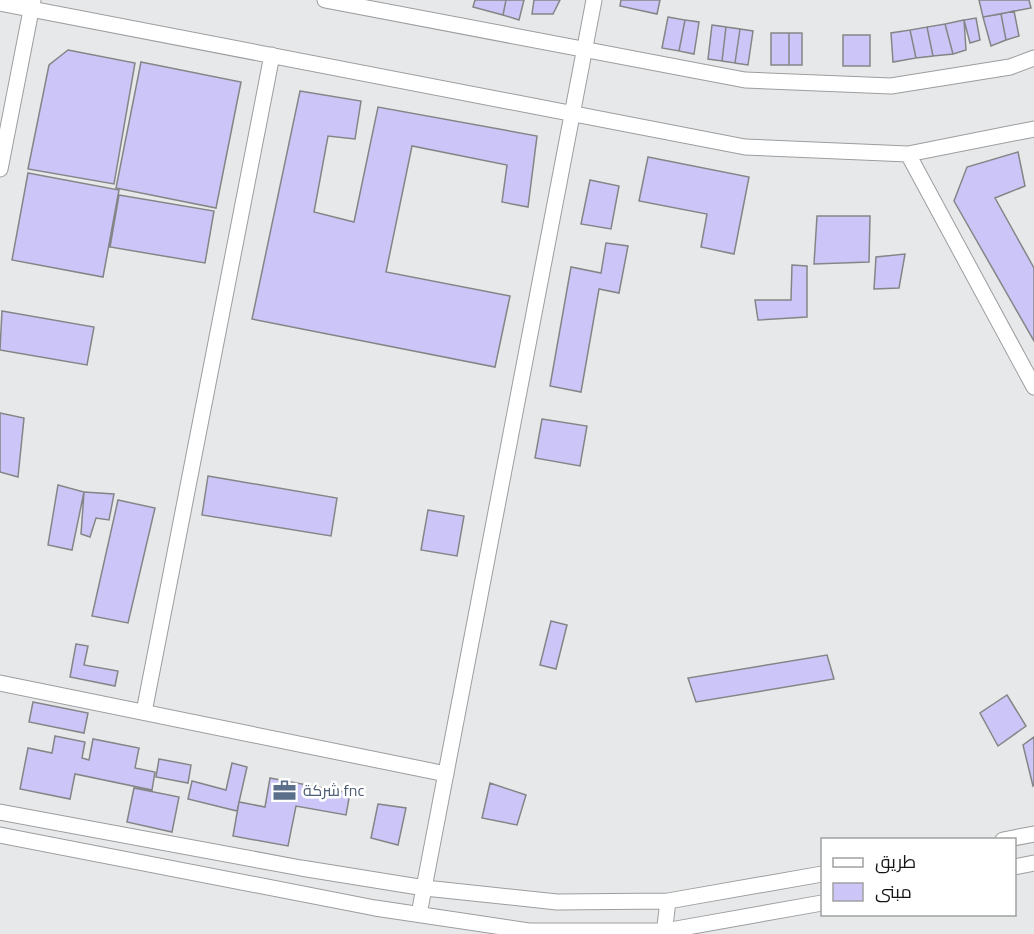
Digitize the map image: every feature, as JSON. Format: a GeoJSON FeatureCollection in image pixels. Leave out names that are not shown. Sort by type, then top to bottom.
{"type":"FeatureCollection","features":[{"type":"Feature","properties":{"kind":"street"},"geometry":{"type":"LineString","coordinates":[[325,0],[745,80],[891,86],[1010,67],[1034,58]]}},
{"type":"Feature","properties":{"kind":"street"},"geometry":{"type":"LineString","coordinates":[[420,914],[594,0]]}},
{"type":"Feature","properties":{"kind":"street"},"geometry":{"type":"LineString","coordinates":[[0,3],[32,4],[272,55],[745,147],[908,154],[1034,129]]}},
{"type":"Feature","properties":{"kind":"street"},"geometry":{"type":"LineString","coordinates":[[0,170],[32,4]]}},
{"type":"Feature","properties":{"kind":"street"},"geometry":{"type":"LineString","coordinates":[[144,712],[272,55]]}},
{"type":"Feature","properties":{"kind":"street"},"geometry":{"type":"LineString","coordinates":[[908,154],[1034,387]]}},
{"type":"Feature","properties":{"kind":"street"},"geometry":{"type":"LineString","coordinates":[[0,682],[446,774]]}},
{"type":"Feature","properties":{"kind":"street"},"geometry":{"type":"LineString","coordinates":[[0,812],[301,868],[425,888],[557,902],[668,901],[821,874]]}},
{"type":"Feature","properties":{"kind":"street"},"geometry":{"type":"LineString","coordinates":[[1013,838],[1034,834]]}},
{"type":"Feature","properties":{"kind":"street"},"geometry":{"type":"LineString","coordinates":[[0,835],[420,914],[529,931],[664,932],[821,903]]}},
{"type":"Feature","properties":{"kind":"street"},"geometry":{"type":"LineString","coordinates":[[1016,867],[1034,863]]}},
{"type":"Feature","properties":{"kind":"street"},"geometry":{"type":"LineString","coordinates":[[664,932],[668,901]]}},
{"type":"Feature","properties":{"kind":"building"},"geometry":{"type":"Polygon","coordinates":[[[475,0],[506,0],[503,15],[473,7],[475,0]]]}},
{"type":"Feature","properties":{"kind":"building"},"geometry":{"type":"Polygon","coordinates":[[[506,0],[524,0],[519,20],[503,15],[506,0]]]}},
{"type":"Feature","properties":{"kind":"building"},"geometry":{"type":"Polygon","coordinates":[[[534,0],[560,0],[553,14],[532,14],[534,0]]]}},
{"type":"Feature","properties":{"kind":"building"},"geometry":{"type":"Polygon","coordinates":[[[621,0],[660,0],[657,14],[620,6],[621,0]]]}},
{"type":"Feature","properties":{"kind":"building"},"geometry":{"type":"Polygon","coordinates":[[[979,0],[1029,0],[1031,8],[983,17],[979,0]]]}},
{"type":"Feature","properties":{"kind":"building"},"geometry":{"type":"Polygon","coordinates":[[[1014,11],[1019,36],[1006,40],[1001,14],[1014,11]]]}},
{"type":"Feature","properties":{"kind":"building"},"geometry":{"type":"Polygon","coordinates":[[[1001,14],[1006,40],[991,46],[983,17],[1001,14]]]}},
{"type":"Feature","properties":{"kind":"building"},"geometry":{"type":"Polygon","coordinates":[[[668,17],[685,20],[679,51],[662,48],[668,17]]]}},
{"type":"Feature","properties":{"kind":"building"},"geometry":{"type":"Polygon","coordinates":[[[976,18],[980,40],[970,43],[964,20],[976,18]]]}},
{"type":"Feature","properties":{"kind":"building"},"geometry":{"type":"Polygon","coordinates":[[[685,20],[699,22],[694,54],[679,51],[685,20]]]}},
{"type":"Feature","properties":{"kind":"building"},"geometry":{"type":"Polygon","coordinates":[[[964,20],[966,50],[953,54],[945,24],[964,20]]]}},
{"type":"Feature","properties":{"kind":"building"},"geometry":{"type":"Polygon","coordinates":[[[945,24],[953,54],[933,56],[927,27],[945,24]]]}},
{"type":"Feature","properties":{"kind":"building"},"geometry":{"type":"Polygon","coordinates":[[[712,25],[726,27],[722,61],[708,59],[712,25]]]}},
{"type":"Feature","properties":{"kind":"building"},"geometry":{"type":"Polygon","coordinates":[[[726,27],[740,29],[735,63],[722,61],[726,27]]]}},
{"type":"Feature","properties":{"kind":"building"},"geometry":{"type":"Polygon","coordinates":[[[927,27],[933,56],[916,58],[910,30],[927,27]]]}},
{"type":"Feature","properties":{"kind":"building"},"geometry":{"type":"Polygon","coordinates":[[[740,29],[753,31],[748,65],[735,63],[740,29]]]}},
{"type":"Feature","properties":{"kind":"building"},"geometry":{"type":"Polygon","coordinates":[[[910,30],[916,58],[893,62],[891,33],[910,30]]]}},
{"type":"Feature","properties":{"kind":"building"},"geometry":{"type":"Polygon","coordinates":[[[771,33],[789,33],[789,65],[771,65],[771,33]]]}},
{"type":"Feature","properties":{"kind":"building"},"geometry":{"type":"Polygon","coordinates":[[[789,33],[802,33],[802,65],[789,65],[789,33]]]}},
{"type":"Feature","properties":{"kind":"building"},"geometry":{"type":"Polygon","coordinates":[[[843,35],[870,35],[870,66],[843,66],[843,35]]]}},
{"type":"Feature","properties":{"kind":"building"},"geometry":{"type":"Polygon","coordinates":[[[68,50],[135,63],[114,184],[28,169],[49,65],[68,50]]]}},
{"type":"Feature","properties":{"kind":"building"},"geometry":{"type":"Polygon","coordinates":[[[141,62],[241,82],[216,208],[116,188],[141,62]]]}},
{"type":"Feature","properties":{"kind":"building"},"geometry":{"type":"Polygon","coordinates":[[[300,91],[361,101],[355,139],[328,136],[314,212],[354,222],[378,107],[537,136],[528,207],[502,202],[507,165],[412,146],[386,272],[510,296],[495,367],[252,319],[300,91]]]}},
{"type":"Feature","properties":{"kind":"building"},"geometry":{"type":"Polygon","coordinates":[[[1018,152],[1025,186],[995,198],[1034,268],[1034,341],[954,201],[967,167],[1018,152]]]}},
{"type":"Feature","properties":{"kind":"building"},"geometry":{"type":"Polygon","coordinates":[[[648,157],[749,177],[734,254],[701,247],[707,214],[639,201],[648,157]]]}},
{"type":"Feature","properties":{"kind":"building"},"geometry":{"type":"Polygon","coordinates":[[[28,173],[119,190],[103,277],[12,260],[28,173]]]}},
{"type":"Feature","properties":{"kind":"building"},"geometry":{"type":"Polygon","coordinates":[[[590,180],[619,186],[611,229],[581,224],[590,180]]]}},
{"type":"Feature","properties":{"kind":"building"},"geometry":{"type":"Polygon","coordinates":[[[119,195],[214,211],[205,263],[110,247],[119,195]]]}},
{"type":"Feature","properties":{"kind":"building"},"geometry":{"type":"Polygon","coordinates":[[[817,216],[870,216],[869,262],[814,264],[817,216]]]}},
{"type":"Feature","properties":{"kind":"building"},"geometry":{"type":"Polygon","coordinates":[[[606,243],[628,246],[619,293],[599,289],[581,392],[550,386],[571,267],[601,273],[606,243]]]}},
{"type":"Feature","properties":{"kind":"building"},"geometry":{"type":"Polygon","coordinates":[[[905,254],[899,288],[874,289],[876,257],[905,254]]]}},
{"type":"Feature","properties":{"kind":"building"},"geometry":{"type":"Polygon","coordinates":[[[792,265],[807,266],[807,317],[758,320],[755,300],[791,300],[792,265]]]}},
{"type":"Feature","properties":{"kind":"building"},"geometry":{"type":"Polygon","coordinates":[[[2,311],[94,327],[87,365],[0,350],[2,311]]]}},
{"type":"Feature","properties":{"kind":"building"},"geometry":{"type":"Polygon","coordinates":[[[0,413],[24,418],[18,477],[0,472],[0,413]]]}},
{"type":"Feature","properties":{"kind":"building"},"geometry":{"type":"Polygon","coordinates":[[[542,419],[587,426],[580,466],[535,458],[542,419]]]}},
{"type":"Feature","properties":{"kind":"building"},"geometry":{"type":"Polygon","coordinates":[[[208,476],[337,498],[331,536],[202,515],[208,476]]]}},
{"type":"Feature","properties":{"kind":"building"},"geometry":{"type":"Polygon","coordinates":[[[58,485],[84,492],[72,550],[48,545],[58,485]]]}},
{"type":"Feature","properties":{"kind":"building"},"geometry":{"type":"Polygon","coordinates":[[[84,492],[114,494],[109,520],[96,518],[90,537],[81,534],[84,492]]]}},
{"type":"Feature","properties":{"kind":"building"},"geometry":{"type":"Polygon","coordinates":[[[118,500],[155,508],[128,623],[92,616],[118,500]]]}},
{"type":"Feature","properties":{"kind":"building"},"geometry":{"type":"Polygon","coordinates":[[[428,510],[464,516],[457,556],[421,550],[428,510]]]}},
{"type":"Feature","properties":{"kind":"building"},"geometry":{"type":"Polygon","coordinates":[[[551,621],[567,625],[556,669],[540,665],[551,621]]]}},
{"type":"Feature","properties":{"kind":"building"},"geometry":{"type":"Polygon","coordinates":[[[76,644],[88,646],[84,665],[118,671],[115,686],[70,677],[76,644]]]}},
{"type":"Feature","properties":{"kind":"building"},"geometry":{"type":"Polygon","coordinates":[[[827,655],[834,679],[696,702],[688,678],[827,655]]]}},
{"type":"Feature","properties":{"kind":"building"},"geometry":{"type":"Polygon","coordinates":[[[1007,695],[1026,726],[998,746],[980,713],[1007,695]]]}},
{"type":"Feature","properties":{"kind":"building"},"geometry":{"type":"Polygon","coordinates":[[[33,702],[88,713],[84,733],[29,722],[33,702]]]}},
{"type":"Feature","properties":{"kind":"building"},"geometry":{"type":"Polygon","coordinates":[[[55,736],[85,742],[82,758],[89,760],[93,739],[139,748],[135,768],[155,772],[152,790],[75,774],[70,799],[20,789],[28,748],[52,753],[55,736]]]}},
{"type":"Feature","properties":{"kind":"building"},"geometry":{"type":"Polygon","coordinates":[[[1034,737],[1034,785],[1033,786],[1023,745],[1034,737]]]}},
{"type":"Feature","properties":{"kind":"building"},"geometry":{"type":"Polygon","coordinates":[[[159,759],[191,765],[188,783],[156,777],[159,759]]]}},
{"type":"Feature","properties":{"kind":"building"},"geometry":{"type":"Polygon","coordinates":[[[232,763],[247,767],[237,811],[188,799],[192,781],[226,790],[232,763]]]}},
{"type":"Feature","properties":{"kind":"building"},"geometry":{"type":"Polygon","coordinates":[[[270,778],[350,793],[346,815],[296,806],[288,846],[233,836],[239,802],[265,807],[270,778]]]}},
{"type":"Feature","properties":{"kind":"building"},"geometry":{"type":"Polygon","coordinates":[[[490,783],[526,795],[517,825],[482,818],[490,783]]]}},
{"type":"Feature","properties":{"kind":"building"},"geometry":{"type":"Polygon","coordinates":[[[134,788],[179,797],[172,832],[127,822],[134,788]]]}},
{"type":"Feature","properties":{"kind":"building"},"geometry":{"type":"Polygon","coordinates":[[[378,804],[406,808],[398,845],[371,838],[378,804]]]}},
{"type":"Feature","properties":{"kind":"place","name":"شركة fnc"},"geometry":{"type":"Point","coordinates":[285,790]}}]}
